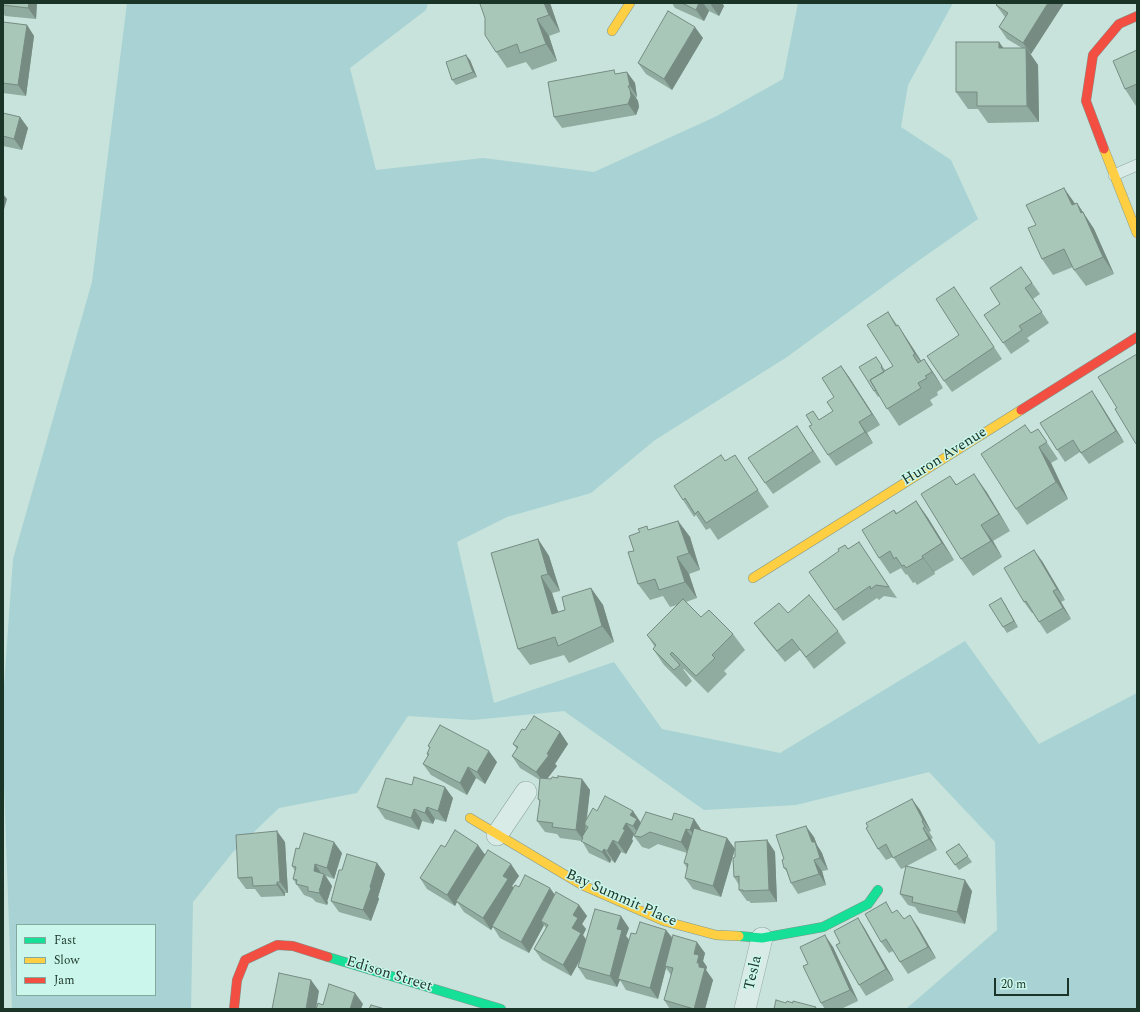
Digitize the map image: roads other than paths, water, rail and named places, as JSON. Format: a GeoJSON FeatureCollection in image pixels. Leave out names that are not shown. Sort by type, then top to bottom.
{"type":"FeatureCollection","features":[{"type":"Feature","properties":{"kind":"street"},"geometry":{"type":"LineString","coordinates":[[612,31],[630,3]]}},
{"type":"Feature","properties":{"kind":"street"},"geometry":{"type":"LineString","coordinates":[[1137,16],[1119,24],[1093,55],[1086,101],[1137,233]]}},
{"type":"Feature","properties":{"kind":"street","name":"Huron Avenue"},"geometry":{"type":"LineString","coordinates":[[753,578],[1137,337]]}},
{"type":"Feature","properties":{"kind":"street"},"geometry":{"type":"LineString","coordinates":[[497,835],[526,792]]}},
{"type":"Feature","properties":{"kind":"street","name":"Bay Summit Place"},"geometry":{"type":"LineString","coordinates":[[470,818],[582,885],[664,921],[716,935],[762,938],[823,927],[868,904],[878,890]]}},
{"type":"Feature","properties":{"kind":"street","name":"Tesla"},"geometry":{"type":"LineString","coordinates":[[745,1009],[762,938]]}},
{"type":"Feature","properties":{"kind":"street","name":"Edison Street"},"geometry":{"type":"LineString","coordinates":[[234,1009],[237,980],[245,960],[277,945],[293,946],[501,1009]]}},
{"type":"Feature","properties":{"kind":"lane"},"geometry":{"type":"LineString","coordinates":[[1114,175],[1137,165]]}}]}
